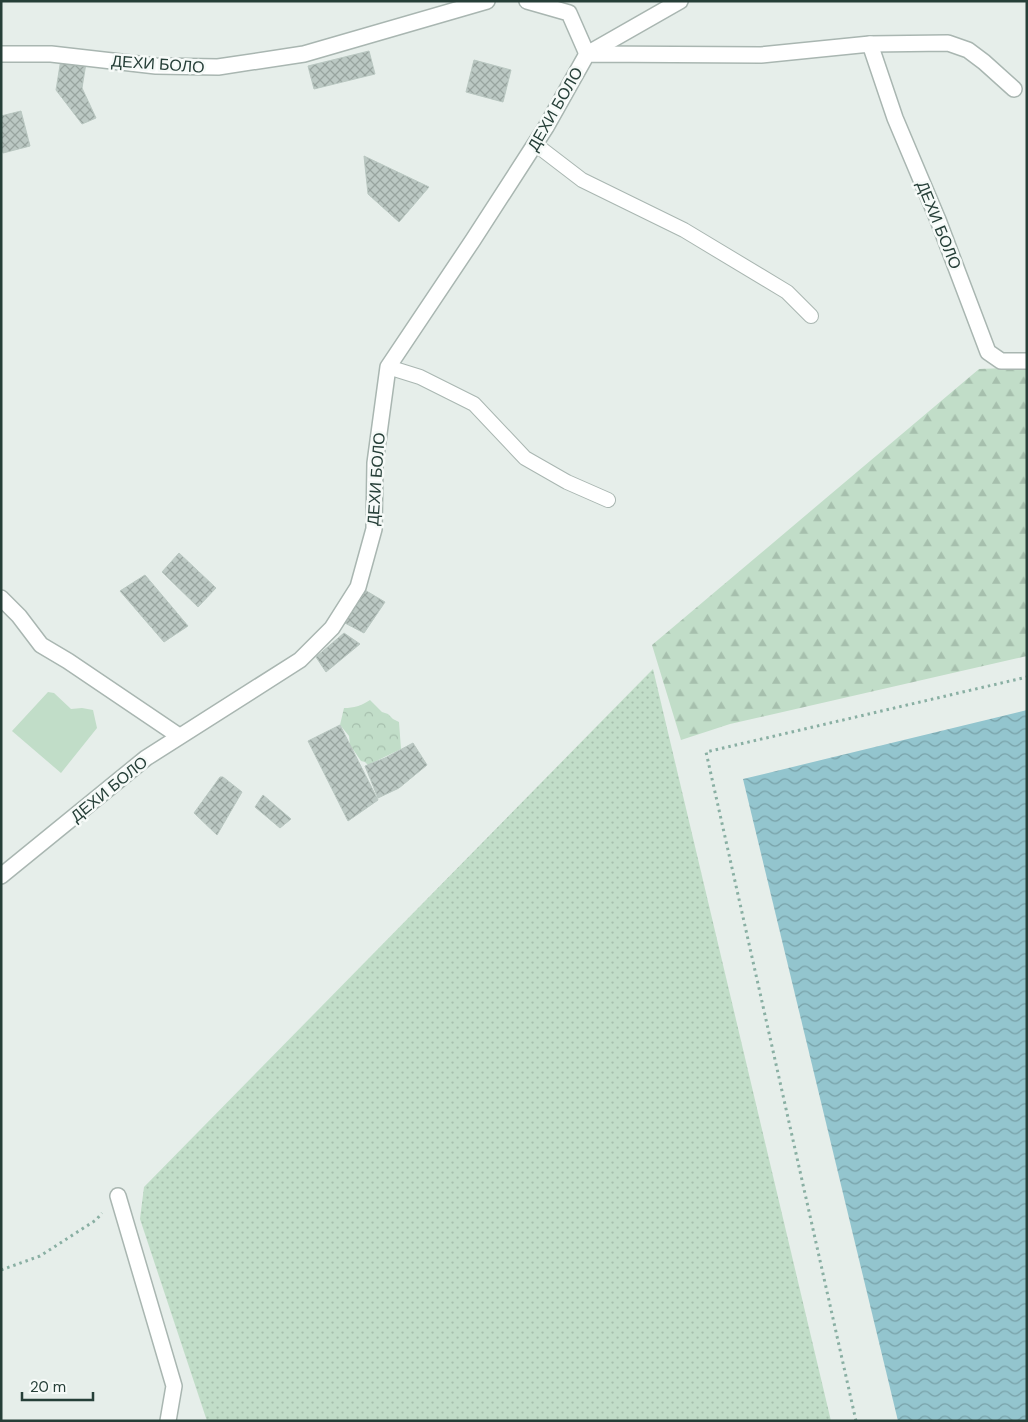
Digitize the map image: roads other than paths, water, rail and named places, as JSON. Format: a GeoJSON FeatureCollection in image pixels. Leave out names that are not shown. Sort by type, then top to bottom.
{"type":"FeatureCollection","features":[{"type":"Feature","properties":{"kind":"street","name":"ДЕХИ БОЛО"},"geometry":{"type":"LineString","coordinates":[[1,54],[51,54],[156,66],[218,67],[304,54],[487,1]]}},
{"type":"Feature","properties":{"kind":"street","name":"ДЕХИ БОЛО"},"geometry":{"type":"LineString","coordinates":[[527,1],[568,13],[587,54]]}},
{"type":"Feature","properties":{"kind":"street","name":"ДЕХИ БОЛО"},"geometry":{"type":"LineString","coordinates":[[1,876],[146,758],[300,660],[332,628],[358,587],[374,529],[375,463],[388,368],[546,127],[587,54],[680,1]]}},
{"type":"Feature","properties":{"kind":"street"},"geometry":{"type":"LineString","coordinates":[[870,44],[948,43],[968,50],[1014,89]]}},
{"type":"Feature","properties":{"kind":"street","name":"ДЕХИ БОЛО"},"geometry":{"type":"LineString","coordinates":[[587,54],[761,55],[870,44],[895,118],[938,220],[988,352],[1001,361],[1027,361]]}},
{"type":"Feature","properties":{"kind":"street"},"geometry":{"type":"LineString","coordinates":[[1,598],[19,616],[41,645],[68,661],[179,736]]}},
{"type":"Feature","properties":{"kind":"street"},"geometry":{"type":"LineString","coordinates":[[118,1196],[174,1386],[168,1421]]}},
{"type":"Feature","properties":{"kind":"lane"},"geometry":{"type":"LineString","coordinates":[[535,144],[582,180],[684,230],[787,292],[811,316]]}},
{"type":"Feature","properties":{"kind":"lane"},"geometry":{"type":"LineString","coordinates":[[388,368],[420,377],[474,404],[525,458],[567,482],[608,500]]}},
{"type":"Feature","properties":{"kind":"water"},"geometry":{"type":"Polygon","coordinates":[[[1027,710],[1027,1421],[898,1421],[743,779],[1027,710]]]}}]}
